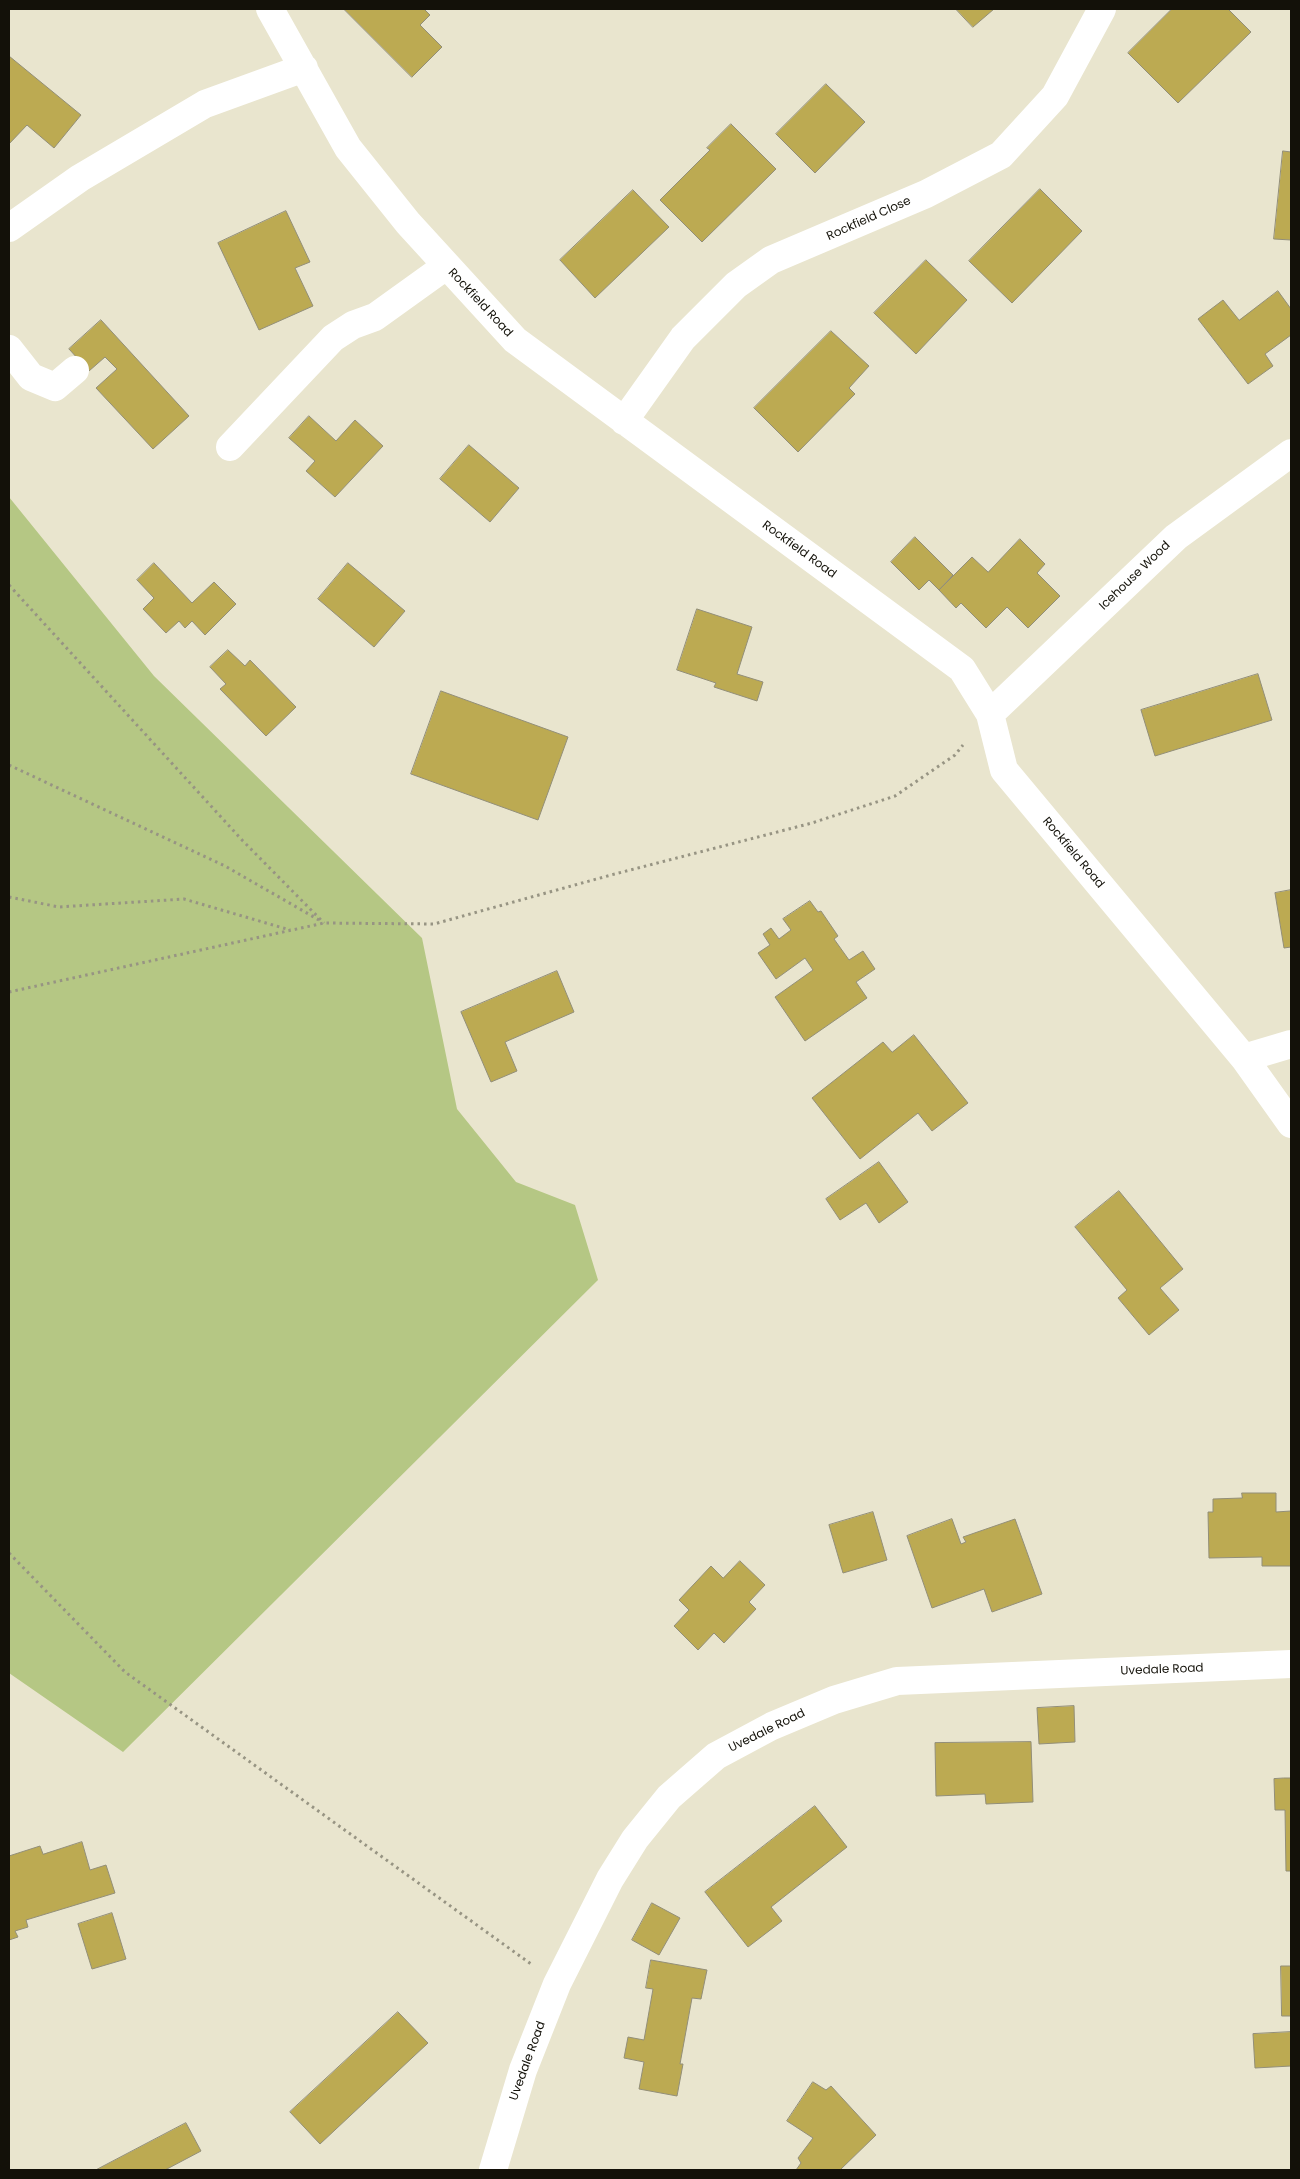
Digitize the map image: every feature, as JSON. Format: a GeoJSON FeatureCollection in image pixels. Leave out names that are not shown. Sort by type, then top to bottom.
{"type":"FeatureCollection","features":[{"type":"Feature","properties":{"kind":"street","name":"Rockfield Road"},"geometry":{"type":"LineString","coordinates":[[270,9],[348,148],[446,266],[514,340],[962,669],[990,714],[1004,770],[1244,1058],[1291,1124]]}},
{"type":"Feature","properties":{"kind":"street","name":"Rockfield Close"},"geometry":{"type":"LineString","coordinates":[[624,421],[683,338],[736,285],[771,260],[926,194],[1001,155],[1055,96],[1102,9]]}},
{"type":"Feature","properties":{"kind":"street"},"geometry":{"type":"LineString","coordinates":[[9,228],[80,178],[205,104],[304,68]]}},
{"type":"Feature","properties":{"kind":"street"},"geometry":{"type":"LineString","coordinates":[[230,447],[333,338],[353,325],[375,317],[446,266]]}},
{"type":"Feature","properties":{"kind":"street"},"geometry":{"type":"LineString","coordinates":[[9,349],[31,377],[55,387],[75,370]]}},
{"type":"Feature","properties":{"kind":"street","name":"Icehouse Wood"},"geometry":{"type":"LineString","coordinates":[[990,714],[1176,537],[1291,453]]}},
{"type":"Feature","properties":{"kind":"street"},"geometry":{"type":"LineString","coordinates":[[1244,1058],[1291,1044]]}},
{"type":"Feature","properties":{"kind":"street","name":"Uvedale Road"},"geometry":{"type":"LineString","coordinates":[[493,2170],[523,2070],[558,1984],[610,1879],[635,1839],[670,1797],[716,1756],[781,1722],[834,1700],[897,1681],[1291,1664]]}},
{"type":"Feature","properties":{"kind":"path"},"geometry":{"type":"LineString","coordinates":[[9,585],[242,840],[324,923]]}},
{"type":"Feature","properties":{"kind":"path"},"geometry":{"type":"LineString","coordinates":[[9,992],[324,923],[434,924],[611,875],[812,823],[896,796],[955,755],[990,714]]}},
{"type":"Feature","properties":{"kind":"path"},"geometry":{"type":"LineString","coordinates":[[9,765],[225,866],[324,923]]}},
{"type":"Feature","properties":{"kind":"path"},"geometry":{"type":"LineString","coordinates":[[9,897],[59,907],[184,899],[291,930]]}},
{"type":"Feature","properties":{"kind":"path"},"geometry":{"type":"LineString","coordinates":[[9,1553],[125,1672],[558,1984]]}},
{"type":"Feature","properties":{"kind":"green space"},"geometry":{"type":"Polygon","coordinates":[[[9,497],[154,676],[422,938],[457,1109],[516,1182],[575,1205],[598,1280],[123,1752],[9,1673],[9,497]]]}},
{"type":"Feature","properties":{"kind":"building"},"geometry":{"type":"Polygon","coordinates":[[[344,9],[424,9],[430,15],[420,25],[442,47],[412,77],[344,9]]]}},
{"type":"Feature","properties":{"kind":"building"},"geometry":{"type":"Polygon","coordinates":[[[956,9],[994,9],[973,27],[956,9]]]}},
{"type":"Feature","properties":{"kind":"building"},"geometry":{"type":"Polygon","coordinates":[[[1172,9],[1228,9],[1251,32],[1178,103],[1128,53],[1172,9]]]}},
{"type":"Feature","properties":{"kind":"building"},"geometry":{"type":"Polygon","coordinates":[[[9,56],[81,115],[54,148],[27,125],[9,144],[9,56]]]}},
{"type":"Feature","properties":{"kind":"building"},"geometry":{"type":"Polygon","coordinates":[[[826,84],[865,122],[815,173],[776,134],[826,84]]]}},
{"type":"Feature","properties":{"kind":"building"},"geometry":{"type":"Polygon","coordinates":[[[731,124],[776,169],[702,242],[660,200],[710,150],[707,148],[731,124]]]}},
{"type":"Feature","properties":{"kind":"building"},"geometry":{"type":"Polygon","coordinates":[[[1283,151],[1291,152],[1291,240],[1274,239],[1283,151]]]}},
{"type":"Feature","properties":{"kind":"building"},"geometry":{"type":"Polygon","coordinates":[[[1040,189],[1082,231],[1012,303],[969,261],[1040,189]]]}},
{"type":"Feature","properties":{"kind":"building"},"geometry":{"type":"Polygon","coordinates":[[[633,190],[669,227],[595,298],[560,260],[633,190]]]}},
{"type":"Feature","properties":{"kind":"building"},"geometry":{"type":"Polygon","coordinates":[[[286,211],[310,262],[295,268],[313,306],[259,330],[218,243],[286,211]]]}},
{"type":"Feature","properties":{"kind":"building"},"geometry":{"type":"Polygon","coordinates":[[[926,260],[967,300],[916,354],[874,313],[926,260]]]}},
{"type":"Feature","properties":{"kind":"building"},"geometry":{"type":"Polygon","coordinates":[[[1278,291],[1291,309],[1291,335],[1265,354],[1273,366],[1248,384],[1198,319],[1223,300],[1239,320],[1278,291]]]}},
{"type":"Feature","properties":{"kind":"building"},"geometry":{"type":"Polygon","coordinates":[[[101,320],[189,416],[153,449],[96,388],[117,369],[105,357],[89,371],[69,349],[101,320]]]}},
{"type":"Feature","properties":{"kind":"building"},"geometry":{"type":"Polygon","coordinates":[[[831,331],[869,366],[849,388],[855,394],[798,452],[754,408],[831,331]]]}},
{"type":"Feature","properties":{"kind":"building"},"geometry":{"type":"Polygon","coordinates":[[[309,416],[336,441],[355,420],[383,446],[335,497],[306,471],[315,461],[289,438],[309,416]]]}},
{"type":"Feature","properties":{"kind":"building"},"geometry":{"type":"Polygon","coordinates":[[[469,445],[519,488],[490,522],[440,479],[469,445]]]}},
{"type":"Feature","properties":{"kind":"building"},"geometry":{"type":"Polygon","coordinates":[[[915,537],[953,575],[939,590],[929,580],[919,590],[891,562],[915,537]]]}},
{"type":"Feature","properties":{"kind":"building"},"geometry":{"type":"Polygon","coordinates":[[[1020,539],[1045,564],[1037,573],[1060,596],[1028,628],[1007,607],[986,628],[961,603],[956,608],[939,590],[972,557],[988,572],[1020,539]]]}},
{"type":"Feature","properties":{"kind":"building"},"geometry":{"type":"Polygon","coordinates":[[[154,563],[192,603],[214,582],[236,604],[205,635],[192,621],[185,628],[179,621],[166,633],[143,609],[154,598],[137,580],[154,563]]]}},
{"type":"Feature","properties":{"kind":"building"},"geometry":{"type":"Polygon","coordinates":[[[348,563],[405,611],[374,647],[318,599],[348,563]]]}},
{"type":"Feature","properties":{"kind":"building"},"geometry":{"type":"Polygon","coordinates":[[[697,609],[752,627],[737,674],[763,682],[757,701],[714,687],[716,683],[677,670],[697,609]]]}},
{"type":"Feature","properties":{"kind":"building"},"geometry":{"type":"Polygon","coordinates":[[[228,650],[245,666],[250,660],[296,707],[266,736],[220,689],[226,684],[210,667],[228,650]]]}},
{"type":"Feature","properties":{"kind":"building"},"geometry":{"type":"Polygon","coordinates":[[[1258,674],[1272,720],[1155,756],[1141,710],[1258,674]]]}},
{"type":"Feature","properties":{"kind":"building"},"geometry":{"type":"Polygon","coordinates":[[[441,691],[568,737],[538,820],[411,774],[441,691]]]}},
{"type":"Feature","properties":{"kind":"building"},"geometry":{"type":"Polygon","coordinates":[[[1291,890],[1291,947],[1284,948],[1275,893],[1291,890]]]}},
{"type":"Feature","properties":{"kind":"building"},"geometry":{"type":"Polygon","coordinates":[[[810,901],[818,912],[821,911],[838,936],[834,939],[849,960],[863,951],[875,969],[856,982],[867,998],[805,1041],[775,997],[813,970],[805,958],[776,979],[758,953],[770,945],[763,934],[771,928],[779,939],[791,930],[783,919],[810,901]]]}},
{"type":"Feature","properties":{"kind":"building"},"geometry":{"type":"Polygon","coordinates":[[[557,971],[574,1012],[505,1042],[517,1071],[491,1082],[461,1012],[557,971]]]}},
{"type":"Feature","properties":{"kind":"building"},"geometry":{"type":"Polygon","coordinates":[[[914,1035],[968,1103],[932,1131],[918,1113],[860,1159],[812,1098],[883,1042],[892,1052],[914,1035]]]}},
{"type":"Feature","properties":{"kind":"building"},"geometry":{"type":"Polygon","coordinates":[[[879,1162],[908,1202],[879,1223],[866,1203],[840,1220],[826,1199],[879,1162]]]}},
{"type":"Feature","properties":{"kind":"building"},"geometry":{"type":"Polygon","coordinates":[[[1119,1191],[1183,1269],[1160,1288],[1179,1310],[1149,1335],[1118,1298],[1127,1290],[1075,1227],[1119,1191]]]}},
{"type":"Feature","properties":{"kind":"building"},"geometry":{"type":"Polygon","coordinates":[[[1242,1493],[1276,1493],[1276,1512],[1291,1511],[1291,1566],[1262,1566],[1262,1557],[1209,1558],[1208,1512],[1213,1512],[1213,1499],[1242,1498],[1242,1493]]]}},
{"type":"Feature","properties":{"kind":"building"},"geometry":{"type":"Polygon","coordinates":[[[873,1512],[887,1560],[843,1573],[829,1525],[873,1512]]]}},
{"type":"Feature","properties":{"kind":"building"},"geometry":{"type":"Polygon","coordinates":[[[952,1519],[961,1544],[966,1542],[963,1537],[1015,1519],[1042,1594],[992,1612],[984,1589],[932,1608],[907,1536],[952,1519]]]}},
{"type":"Feature","properties":{"kind":"building"},"geometry":{"type":"Polygon","coordinates":[[[740,1561],[765,1585],[749,1602],[756,1609],[724,1643],[714,1633],[698,1650],[674,1626],[689,1610],[679,1600],[711,1566],[723,1578],[740,1561]]]}},
{"type":"Feature","properties":{"kind":"building"},"geometry":{"type":"Polygon","coordinates":[[[1074,1706],[1075,1742],[1039,1744],[1037,1708],[1074,1706]]]}},
{"type":"Feature","properties":{"kind":"building"},"geometry":{"type":"Polygon","coordinates":[[[1031,1742],[1033,1802],[986,1804],[985,1794],[936,1796],[935,1743],[1031,1742]]]}},
{"type":"Feature","properties":{"kind":"building"},"geometry":{"type":"Polygon","coordinates":[[[1291,1778],[1291,1871],[1286,1871],[1285,1810],[1275,1810],[1274,1779],[1291,1778]]]}},
{"type":"Feature","properties":{"kind":"building"},"geometry":{"type":"Polygon","coordinates":[[[815,1806],[847,1847],[771,1907],[782,1921],[748,1947],[705,1892],[815,1806]]]}},
{"type":"Feature","properties":{"kind":"building"},"geometry":{"type":"Polygon","coordinates":[[[82,1842],[90,1870],[106,1865],[115,1893],[26,1920],[28,1927],[15,1931],[18,1937],[9,1940],[9,1856],[40,1846],[43,1854],[82,1842]]]}},
{"type":"Feature","properties":{"kind":"building"},"geometry":{"type":"Polygon","coordinates":[[[652,1903],[680,1918],[659,1955],[632,1940],[652,1903]]]}},
{"type":"Feature","properties":{"kind":"building"},"geometry":{"type":"Polygon","coordinates":[[[112,1913],[126,1959],[92,1969],[78,1924],[112,1913]]]}},
{"type":"Feature","properties":{"kind":"building"},"geometry":{"type":"Polygon","coordinates":[[[651,1960],[707,1970],[701,1999],[692,1998],[680,2064],[683,2064],[677,2096],[639,2089],[644,2062],[624,2058],[628,2037],[644,2040],[653,1989],[646,1988],[651,1960]]]}},
{"type":"Feature","properties":{"kind":"building"},"geometry":{"type":"Polygon","coordinates":[[[1281,1966],[1291,1966],[1291,2016],[1282,2016],[1281,1966]]]}},
{"type":"Feature","properties":{"kind":"building"},"geometry":{"type":"Polygon","coordinates":[[[398,2012],[428,2043],[320,2144],[290,2112],[398,2012]]]}},
{"type":"Feature","properties":{"kind":"building"},"geometry":{"type":"Polygon","coordinates":[[[1291,2032],[1291,2066],[1255,2068],[1253,2034],[1291,2032]]]}},
{"type":"Feature","properties":{"kind":"building"},"geometry":{"type":"Polygon","coordinates":[[[813,2082],[826,2090],[831,2086],[876,2135],[840,2170],[796,2170],[801,2163],[798,2158],[813,2138],[787,2121],[813,2082]]]}},
{"type":"Feature","properties":{"kind":"building"},"geometry":{"type":"Polygon","coordinates":[[[186,2123],[201,2151],[165,2170],[96,2170],[186,2123]]]}}]}
